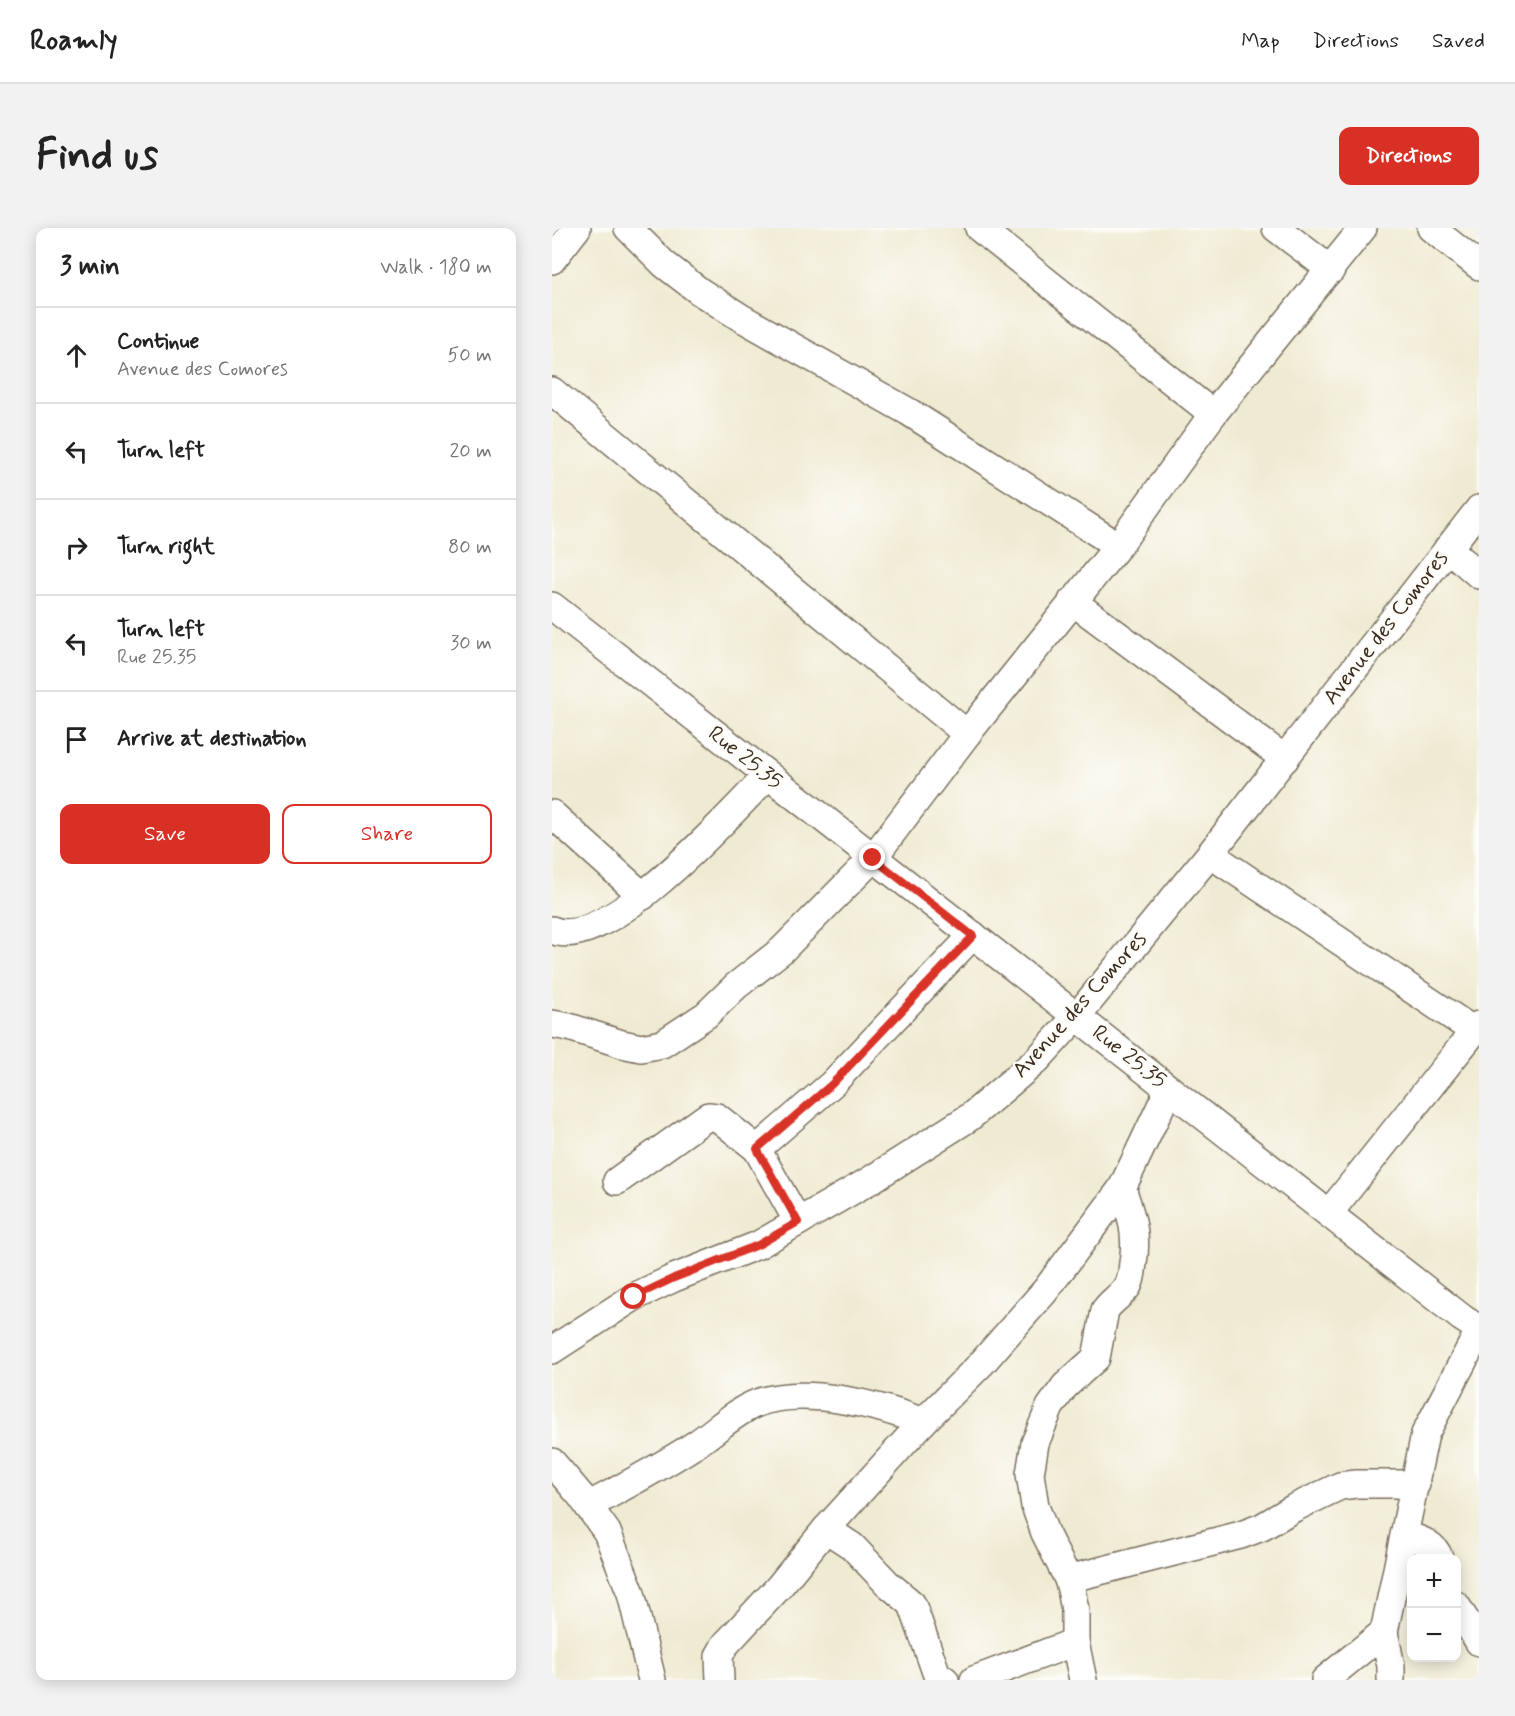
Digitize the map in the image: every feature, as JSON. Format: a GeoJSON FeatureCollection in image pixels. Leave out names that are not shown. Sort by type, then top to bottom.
{"type":"FeatureCollection","features":[{"type":"Feature","properties":{"kind":"street"},"geometry":{"type":"LineString","coordinates":[[552,260],[577,228]]}},
{"type":"Feature","properties":{"kind":"street"},"geometry":{"type":"LineString","coordinates":[[628,228],[664,264],[699,291],[740,317],[909,412],[1118,546]]}},
{"type":"Feature","properties":{"kind":"street"},"geometry":{"type":"LineString","coordinates":[[979,228],[1213,414]]}},
{"type":"Feature","properties":{"kind":"street"},"geometry":{"type":"LineString","coordinates":[[1276,228],[1331,270]]}},
{"type":"Feature","properties":{"kind":"street"},"geometry":{"type":"LineString","coordinates":[[552,1024],[641,1048],[662,1044],[706,1015],[736,986],[782,950],[873,858],[967,734],[1118,546],[1213,414],[1363,228]]}},
{"type":"Feature","properties":{"kind":"street"},"geometry":{"type":"LineString","coordinates":[[1431,228],[1479,266]]}},
{"type":"Feature","properties":{"kind":"street"},"geometry":{"type":"LineString","coordinates":[[552,391],[967,734]]}},
{"type":"Feature","properties":{"kind":"street","name":"Avenue des Comores"},"geometry":{"type":"LineString","coordinates":[[552,1350],[634,1297],[674,1278],[758,1245],[869,1181],[970,1117],[1037,1060],[1077,1016],[1210,854],[1479,509]]}},
{"type":"Feature","properties":{"kind":"street"},"geometry":{"type":"LineString","coordinates":[[1448,548],[1479,574]]}},
{"type":"Feature","properties":{"kind":"street"},"geometry":{"type":"LineString","coordinates":[[1072,601],[1285,759]]}},
{"type":"Feature","properties":{"kind":"street","name":"Rue 25.35"},"geometry":{"type":"LineString","coordinates":[[552,606],[1479,1330]]}},
{"type":"Feature","properties":{"kind":"street"},"geometry":{"type":"LineString","coordinates":[[552,930],[561,934],[584,930],[597,925],[643,896],[695,849],[768,775]]}},
{"type":"Feature","properties":{"kind":"street"},"geometry":{"type":"LineString","coordinates":[[552,814],[643,896]]}},
{"type":"Feature","properties":{"kind":"street"},"geometry":{"type":"LineString","coordinates":[[1210,854],[1477,1028],[1329,1213]]}},
{"type":"Feature","properties":{"kind":"street"},"geometry":{"type":"LineString","coordinates":[[757,1149],[832,1084],[973,936]]}},
{"type":"Feature","properties":{"kind":"street"},"geometry":{"type":"LineString","coordinates":[[720,1680],[719,1656],[726,1645],[778,1588],[826,1528],[923,1422],[981,1364],[1045,1291],[1122,1188],[1169,1089]]}},
{"type":"Feature","properties":{"kind":"street"},"geometry":{"type":"LineString","coordinates":[[618,1181],[708,1116],[717,1117],[757,1149],[798,1222]]}},
{"type":"Feature","properties":{"kind":"street"},"geometry":{"type":"LineString","coordinates":[[1083,1680],[1075,1642],[1075,1610],[1068,1579],[1045,1533],[1035,1506],[1030,1474],[1035,1443],[1050,1407],[1065,1386],[1096,1359],[1105,1310],[1127,1287],[1131,1279],[1136,1240],[1134,1223],[1122,1188]]}},
{"type":"Feature","properties":{"kind":"street"},"geometry":{"type":"LineString","coordinates":[[1391,1680],[1391,1666],[1384,1632],[1425,1434],[1479,1330]]}},
{"type":"Feature","properties":{"kind":"street"},"geometry":{"type":"LineString","coordinates":[[588,1506],[668,1462],[741,1411],[774,1398],[836,1399],[890,1409],[923,1422]]}},
{"type":"Feature","properties":{"kind":"street"},"geometry":{"type":"LineString","coordinates":[[552,1462],[607,1532],[631,1593],[652,1680]]}},
{"type":"Feature","properties":{"kind":"street"},"geometry":{"type":"LineString","coordinates":[[1068,1579],[1242,1534],[1262,1527],[1294,1508],[1340,1486],[1416,1484]]}},
{"type":"Feature","properties":{"kind":"street"},"geometry":{"type":"LineString","coordinates":[[826,1528],[852,1546],[887,1583],[912,1604],[937,1675],[945,1680]]}},
{"type":"Feature","properties":{"kind":"street"},"geometry":{"type":"LineString","coordinates":[[1405,1534],[1427,1543],[1438,1554]]}},
{"type":"Feature","properties":{"kind":"street"},"geometry":{"type":"LineString","coordinates":[[1458,1608],[1479,1642]]}},
{"type":"Feature","properties":{"kind":"street"},"geometry":{"type":"LineString","coordinates":[[1325,1680],[1384,1632]]}},
{"type":"Feature","properties":{"kind":"street"},"geometry":{"type":"LineString","coordinates":[[974,1680],[1075,1642]]}},
{"type":"Feature","properties":{"kind":"route"},"geometry":{"type":"LineString","coordinates":[[634,1297],[674,1278],[758,1245],[798,1222],[757,1149],[854,1063],[973,936],[873,858]]}}]}
